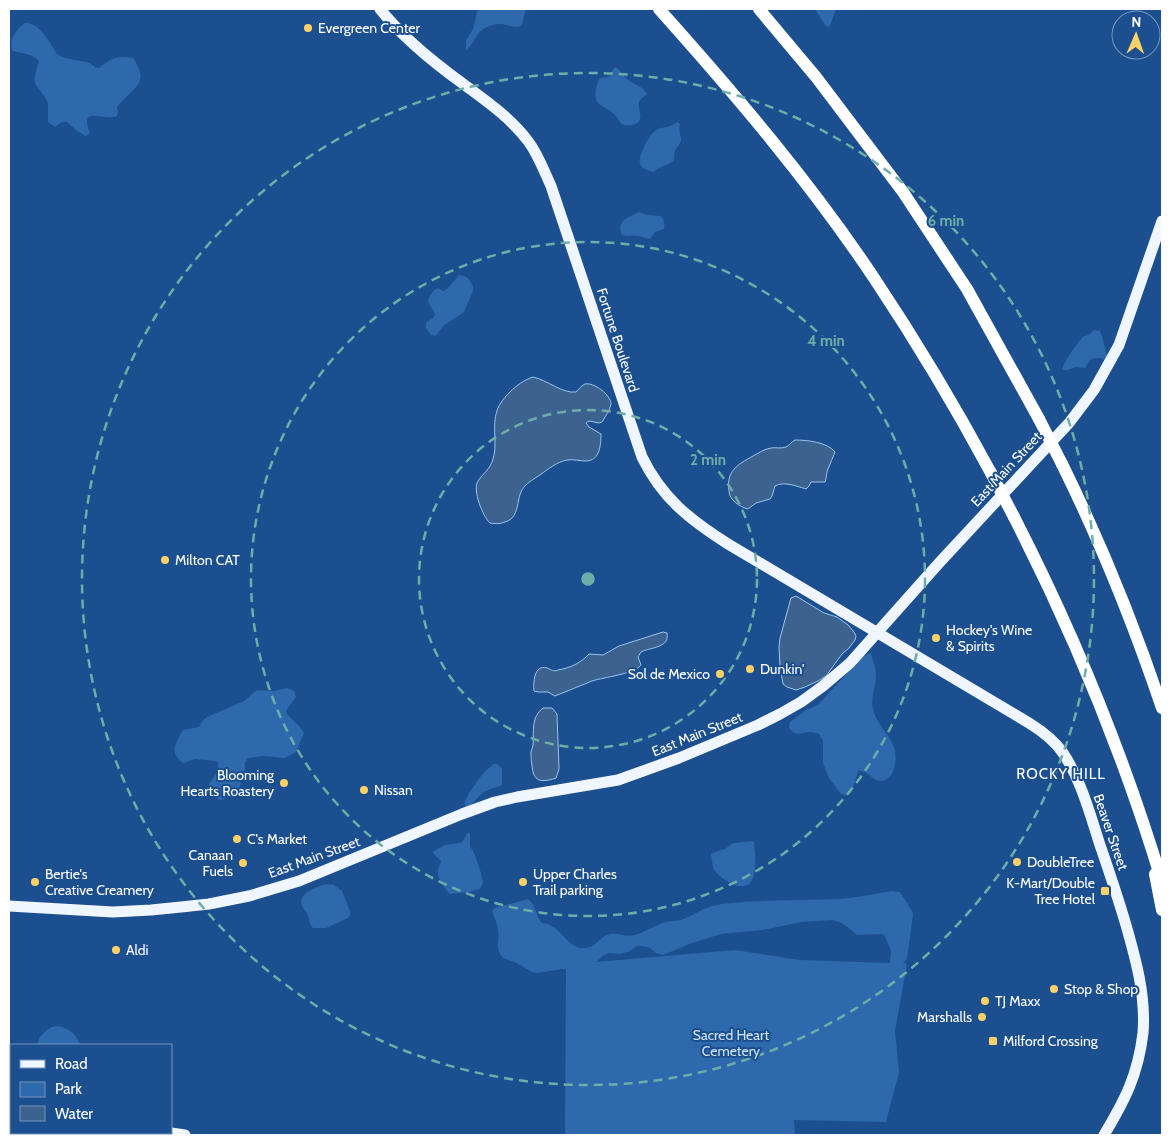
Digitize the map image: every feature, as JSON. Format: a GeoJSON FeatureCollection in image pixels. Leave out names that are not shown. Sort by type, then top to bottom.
{"type":"FeatureCollection","features":[{"type":"Feature","properties":{"kind":"highway"},"geometry":{"type":"LineString","coordinates":[[658,9],[777,145],[878,284],[933,370],[991,473],[1062,615],[1111,733],[1146,830],[1162,882]]}},
{"type":"Feature","properties":{"kind":"highway"},"geometry":{"type":"LineString","coordinates":[[758,9],[816,77],[903,192],[967,289],[1062,464],[1101,550],[1162,707]]}},
{"type":"Feature","properties":{"kind":"highway"},"geometry":{"type":"LineString","coordinates":[[1146,830],[1162,910]]}},
{"type":"Feature","properties":{"kind":"main road","name":"Fortune Boulevard"},"geometry":{"type":"LineString","coordinates":[[380,9],[420,51],[497,109],[515,125],[530,143],[551,186],[642,457],[649,472],[662,491],[678,507],[711,533],[877,633]]}},
{"type":"Feature","properties":{"kind":"main road","name":"East Main Street"},"geometry":{"type":"LineString","coordinates":[[9,906],[113,912],[209,904],[249,896],[295,882],[495,802],[618,780],[658,766],[773,718],[801,702],[850,663],[946,556],[1060,434],[1086,402],[1119,345],[1162,221]]}},
{"type":"Feature","properties":{"kind":"main road","name":"Beaver Street"},"geometry":{"type":"LineString","coordinates":[[877,633],[1040,730],[1059,748],[1073,772],[1090,814],[1114,886],[1135,957],[1142,997],[1143,1032],[1136,1071],[1122,1105],[1104,1135]]}},
{"type":"Feature","properties":{"kind":"main road"},"geometry":{"type":"LineString","coordinates":[[172,1133],[185,1135]]}},
{"type":"Feature","properties":{"kind":"green space"},"geometry":{"type":"Polygon","coordinates":[[[478,9],[526,9],[522,24],[519,27],[495,24],[487,27],[478,34],[466,50],[466,40],[473,29],[478,9]]]}},
{"type":"Feature","properties":{"kind":"green space"},"geometry":{"type":"Polygon","coordinates":[[[815,9],[836,9],[830,26],[825,25],[815,9]]]}},
{"type":"Feature","properties":{"kind":"green space"},"geometry":{"type":"Polygon","coordinates":[[[25,23],[40,29],[57,54],[65,58],[85,62],[99,68],[114,58],[133,58],[138,67],[140,80],[137,86],[117,107],[117,116],[90,116],[87,119],[87,124],[90,133],[86,136],[67,122],[62,122],[55,127],[48,122],[48,103],[34,79],[39,61],[31,55],[13,51],[12,47],[14,35],[25,23]]]}},
{"type":"Feature","properties":{"kind":"green space"},"geometry":{"type":"Polygon","coordinates":[[[615,67],[647,94],[639,102],[640,119],[636,124],[622,124],[612,112],[596,99],[599,79],[608,77],[615,67]]]}},
{"type":"Feature","properties":{"kind":"green space"},"geometry":{"type":"Polygon","coordinates":[[[677,122],[680,124],[681,140],[674,152],[673,161],[654,172],[644,169],[640,164],[640,157],[650,136],[657,130],[677,122]]]}},
{"type":"Feature","properties":{"kind":"green space"},"geometry":{"type":"Polygon","coordinates":[[[639,212],[647,215],[661,216],[664,222],[664,229],[655,232],[650,239],[640,236],[622,235],[620,226],[624,220],[639,212]]]}},
{"type":"Feature","properties":{"kind":"green space"},"geometry":{"type":"Polygon","coordinates":[[[459,275],[468,278],[473,286],[473,291],[464,312],[444,325],[436,336],[431,335],[426,328],[426,323],[435,314],[428,302],[429,297],[438,288],[443,291],[447,289],[459,275]]]}},
{"type":"Feature","properties":{"kind":"green space"},"geometry":{"type":"Polygon","coordinates":[[[1094,330],[1100,331],[1102,336],[1107,356],[1104,360],[1094,358],[1090,360],[1085,368],[1076,367],[1062,370],[1067,359],[1083,336],[1094,330]]]}},
{"type":"Feature","properties":{"kind":"green space"},"geometry":{"type":"Polygon","coordinates":[[[871,653],[876,675],[872,701],[873,709],[892,743],[896,758],[890,777],[881,781],[874,779],[865,772],[858,771],[852,791],[850,794],[844,795],[840,793],[829,778],[823,763],[823,741],[819,734],[811,732],[794,733],[789,728],[790,722],[806,710],[818,705],[848,672],[856,666],[861,657],[871,653]]]}},
{"type":"Feature","properties":{"kind":"green space"},"geometry":{"type":"Polygon","coordinates":[[[287,688],[294,691],[296,697],[286,712],[304,733],[296,752],[285,758],[263,756],[248,758],[245,762],[245,771],[239,791],[221,800],[215,798],[210,793],[209,784],[218,771],[218,763],[216,761],[195,759],[183,763],[178,759],[175,747],[183,730],[199,727],[207,717],[244,701],[257,690],[274,691],[287,688]]]}},
{"type":"Feature","properties":{"kind":"green space"},"geometry":{"type":"Polygon","coordinates":[[[494,764],[502,768],[502,785],[483,792],[470,806],[466,807],[464,803],[473,787],[494,764]]]}},
{"type":"Feature","properties":{"kind":"green space"},"geometry":{"type":"Polygon","coordinates":[[[467,833],[470,834],[470,846],[475,855],[483,882],[479,889],[450,894],[439,876],[438,870],[441,861],[433,853],[445,845],[460,843],[467,833]]]}},
{"type":"Feature","properties":{"kind":"green space"},"geometry":{"type":"Polygon","coordinates":[[[753,841],[755,865],[753,878],[750,883],[740,886],[728,882],[717,874],[712,864],[711,854],[725,849],[733,843],[753,841]]]}},
{"type":"Feature","properties":{"kind":"green space"},"geometry":{"type":"Polygon","coordinates":[[[326,884],[334,885],[342,891],[350,915],[348,918],[326,928],[313,928],[302,906],[302,897],[309,891],[326,884]]]}},
{"type":"Feature","properties":{"kind":"green space","name":"Sacred Heart Cemetery"},"geometry":{"type":"Polygon","coordinates":[[[891,891],[900,892],[913,914],[907,959],[903,963],[907,964],[895,1031],[899,1072],[886,1122],[794,1120],[795,1135],[565,1135],[566,969],[538,973],[532,972],[515,962],[503,958],[498,947],[498,927],[492,910],[528,899],[533,904],[542,923],[549,924],[555,928],[574,946],[586,948],[609,934],[635,935],[662,923],[681,920],[720,904],[755,901],[839,899],[891,891]],[[832,920],[801,922],[763,930],[721,934],[663,955],[656,953],[650,948],[637,946],[628,952],[619,954],[609,953],[596,962],[735,950],[800,960],[890,963],[891,951],[885,936],[882,934],[857,935],[846,926],[832,920]]]}},
{"type":"Feature","properties":{"kind":"green space"},"geometry":{"type":"Polygon","coordinates":[[[55,1026],[71,1031],[80,1044],[37,1044],[39,1038],[55,1026]]]}},
{"type":"Feature","properties":{"kind":"water"},"geometry":{"type":"Polygon","coordinates":[[[533,377],[566,391],[576,392],[584,385],[589,384],[605,393],[611,404],[609,411],[602,422],[589,421],[586,423],[601,434],[599,451],[591,460],[567,460],[549,468],[530,481],[524,488],[520,494],[515,513],[510,520],[503,523],[490,523],[484,515],[476,491],[478,481],[490,466],[494,457],[496,414],[501,403],[510,392],[521,383],[533,377]]]}},
{"type":"Feature","properties":{"kind":"water"},"geometry":{"type":"Polygon","coordinates":[[[795,440],[822,444],[835,452],[827,471],[825,482],[811,482],[806,489],[790,484],[782,484],[775,486],[770,499],[756,503],[748,509],[738,505],[729,494],[729,478],[734,469],[764,450],[786,447],[795,440]]]}},
{"type":"Feature","properties":{"kind":"water"},"geometry":{"type":"Polygon","coordinates":[[[796,596],[824,613],[837,617],[848,625],[856,636],[849,648],[842,654],[826,676],[796,690],[783,684],[779,647],[791,598],[796,596]]]}},
{"type":"Feature","properties":{"kind":"water"},"geometry":{"type":"Polygon","coordinates":[[[663,632],[667,633],[666,642],[641,652],[638,657],[641,665],[632,671],[592,681],[555,696],[548,692],[534,691],[534,679],[539,669],[547,668],[555,671],[567,668],[589,654],[603,655],[619,646],[663,632]]]}},
{"type":"Feature","properties":{"kind":"water"},"geometry":{"type":"Polygon","coordinates":[[[543,708],[552,708],[557,714],[559,769],[556,778],[542,781],[534,775],[531,752],[535,720],[543,708]]]}},
{"type":"Feature","properties":{"kind":"place","name":"Evergreen Center"},"geometry":{"type":"Point","coordinates":[308,28]}},
{"type":"Feature","properties":{"kind":"place","name":"Milton CAT"},"geometry":{"type":"Point","coordinates":[165,560]}},
{"type":"Feature","properties":{"kind":"place","name":"Hockey's Wine & Spirits"},"geometry":{"type":"Point","coordinates":[936,638]}},
{"type":"Feature","properties":{"kind":"place","name":"Dunkin'"},"geometry":{"type":"Point","coordinates":[750,669]}},
{"type":"Feature","properties":{"kind":"place","name":"Sol de Mexico"},"geometry":{"type":"Point","coordinates":[720,674]}},
{"type":"Feature","properties":{"kind":"place","name":"Blooming Hearts Roastery"},"geometry":{"type":"Point","coordinates":[284,783]}},
{"type":"Feature","properties":{"kind":"place","name":"Nissan"},"geometry":{"type":"Point","coordinates":[364,790]}},
{"type":"Feature","properties":{"kind":"place","name":"C's Market"},"geometry":{"type":"Point","coordinates":[237,839]}},
{"type":"Feature","properties":{"kind":"place","name":"DoubleTree"},"geometry":{"type":"Point","coordinates":[1017,862]}},
{"type":"Feature","properties":{"kind":"place","name":"Canaan Fuels"},"geometry":{"type":"Point","coordinates":[243,863]}},
{"type":"Feature","properties":{"kind":"place","name":"Bertie's Creative Creamery"},"geometry":{"type":"Point","coordinates":[35,882]}},
{"type":"Feature","properties":{"kind":"place","name":"Upper Charles Trail parking"},"geometry":{"type":"Point","coordinates":[523,882]}},
{"type":"Feature","properties":{"kind":"place","name":"K-Mart/Double Tree Hotel"},"geometry":{"type":"Point","coordinates":[1105,891]}},
{"type":"Feature","properties":{"kind":"place","name":"Aldi"},"geometry":{"type":"Point","coordinates":[116,950]}},
{"type":"Feature","properties":{"kind":"place","name":"Stop & Shop"},"geometry":{"type":"Point","coordinates":[1054,989]}},
{"type":"Feature","properties":{"kind":"place","name":"TJ Maxx"},"geometry":{"type":"Point","coordinates":[985,1001]}},
{"type":"Feature","properties":{"kind":"place","name":"Marshalls"},"geometry":{"type":"Point","coordinates":[982,1017]}},
{"type":"Feature","properties":{"kind":"place","name":"Milford Crossing"},"geometry":{"type":"Point","coordinates":[993,1041]}},
{"type":"Feature","properties":{"kind":"district","name":"ROCKY HILL"},"geometry":{"type":"Point","coordinates":[1061,774]}}]}
